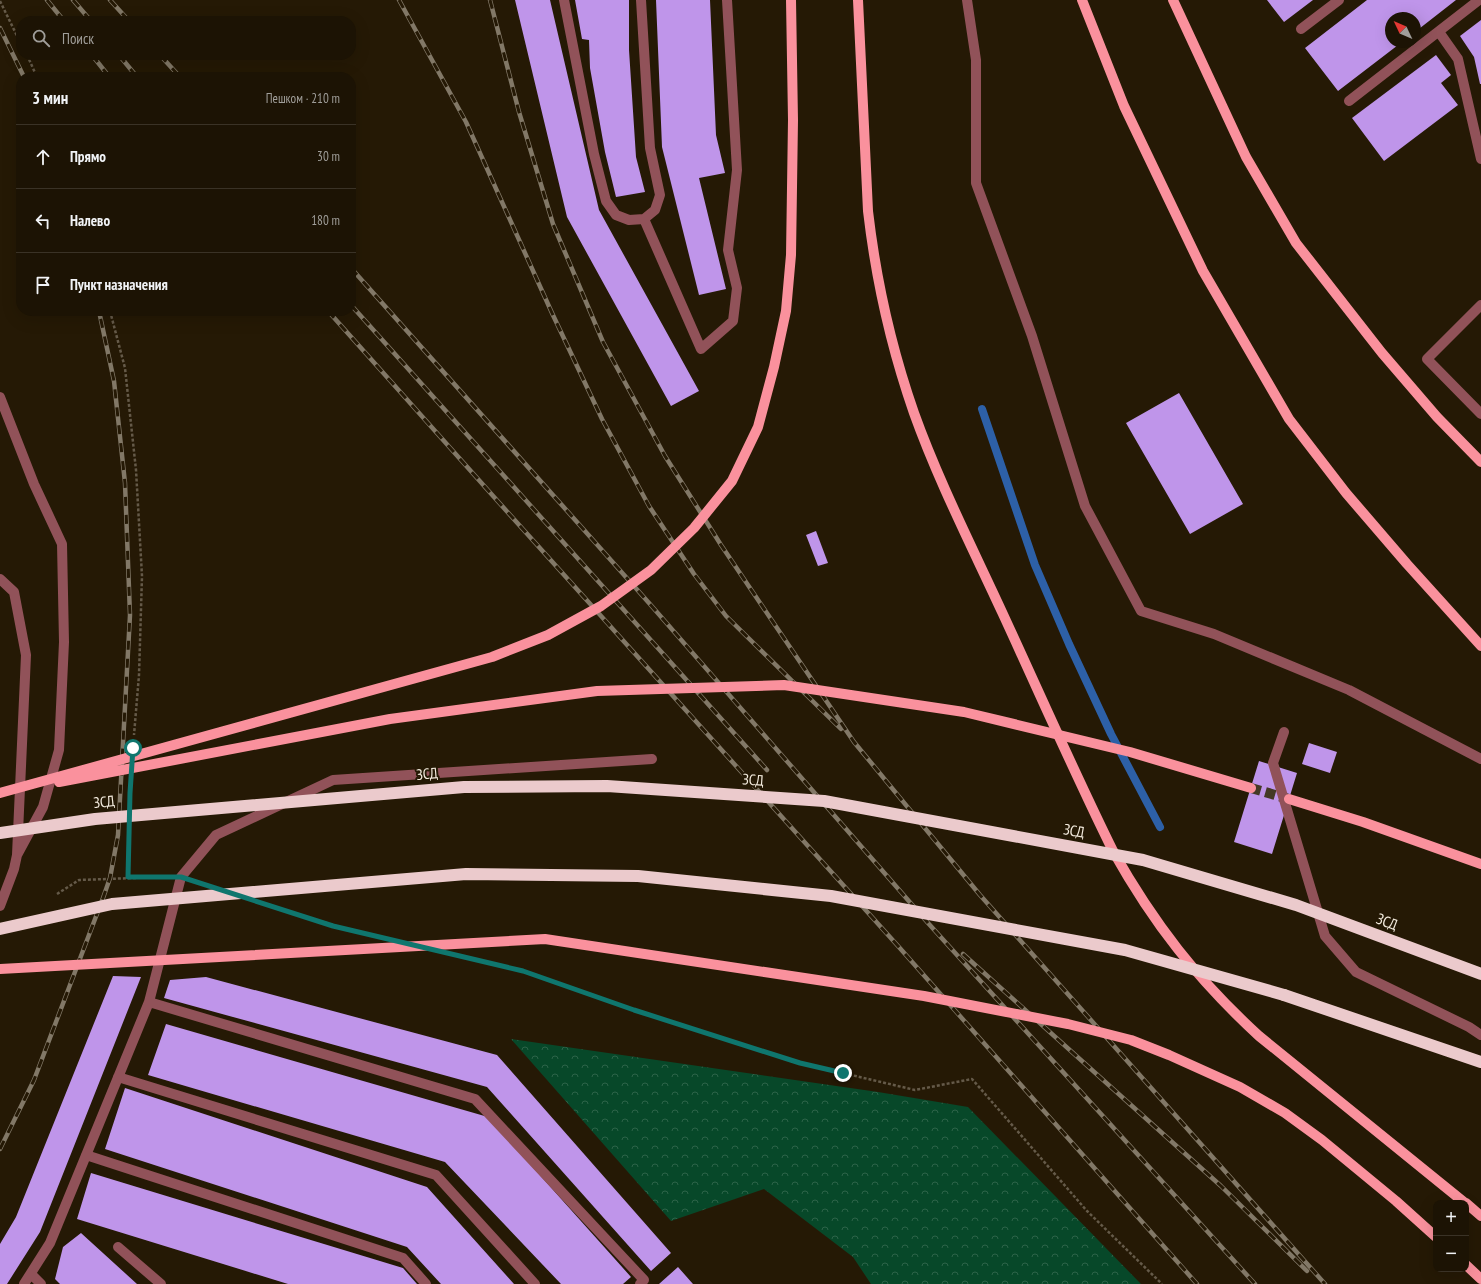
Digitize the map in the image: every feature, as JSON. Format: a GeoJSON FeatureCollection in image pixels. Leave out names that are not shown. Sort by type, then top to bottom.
{"type":"FeatureCollection","features":[{"type":"Feature","properties":{"kind":"highway","name":"ЗСД"},"geometry":{"type":"LineString","coordinates":[[0,833],[95,819],[464,787],[607,786],[824,801],[1143,860],[1296,905],[1481,974]]}},
{"type":"Feature","properties":{"kind":"highway"},"geometry":{"type":"LineString","coordinates":[[0,929],[112,904],[466,874],[638,876],[831,896],[1125,950],[1284,995],[1481,1062]]}},
{"type":"Feature","properties":{"kind":"main road"},"geometry":{"type":"LineString","coordinates":[[0,793],[499,654],[548,635],[602,606],[651,570],[694,528],[732,481],[758,427],[774,367],[786,311],[791,255],[793,174],[791,0]]}},
{"type":"Feature","properties":{"kind":"main road"},"geometry":{"type":"LineString","coordinates":[[858,0],[868,211],[872,245],[885,314],[903,381],[941,478],[1113,851],[1148,909],[1167,937],[1197,974],[1234,1013],[1259,1036],[1462,1200]]}},
{"type":"Feature","properties":{"kind":"main road"},"geometry":{"type":"LineString","coordinates":[[1082,0],[1124,106],[1202,272],[1289,419],[1351,499],[1481,646]]}},
{"type":"Feature","properties":{"kind":"main road"},"geometry":{"type":"LineString","coordinates":[[1174,0],[1246,157],[1296,243],[1382,353],[1437,417],[1481,462]]}},
{"type":"Feature","properties":{"kind":"main road"},"geometry":{"type":"LineString","coordinates":[[0,793],[390,719],[597,691],[784,685],[964,712],[1130,752],[1251,788]]}},
{"type":"Feature","properties":{"kind":"main road"},"geometry":{"type":"LineString","coordinates":[[1289,799],[1363,822],[1481,864]]}},
{"type":"Feature","properties":{"kind":"main road"},"geometry":{"type":"LineString","coordinates":[[0,969],[545,939],[924,996],[1068,1024],[1131,1040],[1169,1055],[1240,1087],[1285,1113],[1322,1140],[1435,1236]]}},
{"type":"Feature","properties":{"kind":"main road"},"geometry":{"type":"LineString","coordinates":[[1469,1206],[1481,1216]]}},
{"type":"Feature","properties":{"kind":"main road"},"geometry":{"type":"LineString","coordinates":[[1469,1268],[1481,1279]]}},
{"type":"Feature","properties":{"kind":"street"},"geometry":{"type":"LineString","coordinates":[[564,0],[594,154],[606,201],[616,215],[629,220],[644,219],[655,210],[660,195],[650,148],[641,0]]}},
{"type":"Feature","properties":{"kind":"street"},"geometry":{"type":"LineString","coordinates":[[644,219],[701,348],[733,321],[737,288],[728,250],[737,170],[727,0]]}},
{"type":"Feature","properties":{"kind":"street"},"geometry":{"type":"LineString","coordinates":[[967,0],[976,60],[976,183],[1032,336],[1085,506],[1141,611],[1214,634],[1349,690],[1481,758]]}},
{"type":"Feature","properties":{"kind":"street"},"geometry":{"type":"LineString","coordinates":[[1301,29],[1339,0]]}},
{"type":"Feature","properties":{"kind":"street"},"geometry":{"type":"LineString","coordinates":[[1349,101],[1479,0]]}},
{"type":"Feature","properties":{"kind":"street"},"geometry":{"type":"LineString","coordinates":[[1439,32],[1458,59],[1481,159]]}},
{"type":"Feature","properties":{"kind":"street"},"geometry":{"type":"LineString","coordinates":[[1481,305],[1427,359],[1481,414]]}},
{"type":"Feature","properties":{"kind":"street"},"geometry":{"type":"LineString","coordinates":[[0,397],[34,484],[62,544],[64,642],[58,750],[43,807],[17,855]]}},
{"type":"Feature","properties":{"kind":"street"},"geometry":{"type":"LineString","coordinates":[[0,579],[14,592],[26,655],[17,855],[14,869],[0,906]]}},
{"type":"Feature","properties":{"kind":"street"},"geometry":{"type":"LineString","coordinates":[[1284,732],[1273,763],[1325,936],[1356,972],[1469,1027],[1481,1035]]}},
{"type":"Feature","properties":{"kind":"street"},"geometry":{"type":"LineString","coordinates":[[24,1284],[50,1244],[149,1002],[181,877],[216,835],[333,780],[652,759]]}},
{"type":"Feature","properties":{"kind":"street"},"geometry":{"type":"LineString","coordinates":[[149,1002],[475,1099],[644,1280],[640,1284]]}},
{"type":"Feature","properties":{"kind":"street"},"geometry":{"type":"LineString","coordinates":[[118,1077],[436,1175],[535,1284]]}},
{"type":"Feature","properties":{"kind":"street"},"geometry":{"type":"LineString","coordinates":[[86,1155],[403,1258],[426,1284]]}},
{"type":"Feature","properties":{"kind":"street"},"geometry":{"type":"LineString","coordinates":[[118,1248],[160,1284]]}},
{"type":"Feature","properties":{"kind":"street"},"geometry":{"type":"LineString","coordinates":[[30,1274],[41,1284]]}},
{"type":"Feature","properties":{"kind":"path"},"geometry":{"type":"LineString","coordinates":[[0,1],[16,34]]}},
{"type":"Feature","properties":{"kind":"path"},"geometry":{"type":"LineString","coordinates":[[28,60],[34,72]]}},
{"type":"Feature","properties":{"kind":"path"},"geometry":{"type":"LineString","coordinates":[[111,316],[125,368],[136,470],[142,568],[139,675],[134,738]]}},
{"type":"Feature","properties":{"kind":"path"},"geometry":{"type":"LineString","coordinates":[[128,877],[129,831]]}},
{"type":"Feature","properties":{"kind":"path"},"geometry":{"type":"LineString","coordinates":[[54,895],[79,880],[128,877],[181,877]]}},
{"type":"Feature","properties":{"kind":"path"},"geometry":{"type":"LineString","coordinates":[[280,909],[348,929]]}},
{"type":"Feature","properties":{"kind":"path"},"geometry":{"type":"LineString","coordinates":[[485,962],[523,971],[634,1010],[800,1063],[915,1090],[972,1079],[1087,1211],[1162,1284]]}},
{"type":"Feature","properties":{"kind":"green space"},"geometry":{"type":"Polygon","coordinates":[[[511,1039],[878,1092],[968,1107],[1141,1284],[871,1284],[853,1257],[764,1189],[671,1221],[511,1039]]]}},
{"type":"Feature","properties":{"kind":"building"},"geometry":{"type":"Polygon","coordinates":[[[515,0],[550,0],[599,210],[699,391],[671,406],[567,217],[515,0]]]}},
{"type":"Feature","properties":{"kind":"building"},"geometry":{"type":"Polygon","coordinates":[[[575,0],[629,0],[629,50],[636,157],[645,192],[616,197],[605,152],[590,68],[589,40],[582,39],[575,0]]]}},
{"type":"Feature","properties":{"kind":"building"},"geometry":{"type":"Polygon","coordinates":[[[656,0],[710,0],[716,135],[725,173],[699,178],[726,289],[699,295],[662,147],[656,0]]]}},
{"type":"Feature","properties":{"kind":"building"},"geometry":{"type":"Polygon","coordinates":[[[1267,0],[1313,0],[1284,22],[1267,0]]]}},
{"type":"Feature","properties":{"kind":"building"},"geometry":{"type":"Polygon","coordinates":[[[1367,0],[1456,0],[1421,27],[1421,12],[1385,12],[1385,48],[1394,48],[1338,91],[1305,48],[1367,0]]]}},
{"type":"Feature","properties":{"kind":"building"},"geometry":{"type":"Polygon","coordinates":[[[1481,20],[1480,84],[1474,57],[1460,36],[1481,20]]]}},
{"type":"Feature","properties":{"kind":"building"},"geometry":{"type":"Polygon","coordinates":[[[1436,55],[1451,75],[1441,83],[1458,105],[1384,161],[1352,118],[1436,55]]]}},
{"type":"Feature","properties":{"kind":"building"},"geometry":{"type":"Polygon","coordinates":[[[1179,393],[1243,504],[1190,534],[1126,423],[1179,393]]]}},
{"type":"Feature","properties":{"kind":"building"},"geometry":{"type":"Polygon","coordinates":[[[816,531],[828,563],[818,566],[806,535],[816,531]]]}},
{"type":"Feature","properties":{"kind":"building"},"geometry":{"type":"Polygon","coordinates":[[[1309,743],[1337,752],[1330,773],[1302,764],[1309,743]]]}},
{"type":"Feature","properties":{"kind":"building"},"geometry":{"type":"Polygon","coordinates":[[[1259,761],[1297,773],[1272,854],[1234,842],[1259,761]]]}},
{"type":"Feature","properties":{"kind":"building"},"geometry":{"type":"Polygon","coordinates":[[[113,976],[141,977],[40,1232],[7,1284],[0,1284],[0,1244],[16,1217],[113,976]]]}},
{"type":"Feature","properties":{"kind":"building"},"geometry":{"type":"Polygon","coordinates":[[[206,977],[497,1055],[671,1253],[651,1271],[487,1087],[164,998],[170,980],[206,977]]]}},
{"type":"Feature","properties":{"kind":"building"},"geometry":{"type":"Polygon","coordinates":[[[166,1024],[488,1117],[631,1277],[623,1284],[561,1284],[445,1162],[148,1075],[166,1024]]]}},
{"type":"Feature","properties":{"kind":"building"},"geometry":{"type":"Polygon","coordinates":[[[125,1088],[427,1187],[514,1284],[441,1284],[407,1247],[105,1149],[125,1088]]]}},
{"type":"Feature","properties":{"kind":"building"},"geometry":{"type":"Polygon","coordinates":[[[91,1173],[403,1268],[417,1284],[288,1284],[77,1219],[91,1173]]]}},
{"type":"Feature","properties":{"kind":"building"},"geometry":{"type":"Polygon","coordinates":[[[81,1233],[137,1284],[60,1284],[55,1279],[63,1247],[81,1233]]]}},
{"type":"Feature","properties":{"kind":"building"},"geometry":{"type":"Polygon","coordinates":[[[678,1267],[693,1284],[659,1284],[678,1267]]]}},
{"type":"Feature","properties":{"kind":"waterway"},"geometry":{"type":"LineString","coordinates":[[982,409],[1035,565],[1069,644],[1111,734],[1160,827]]}},
{"type":"Feature","properties":{"kind":"tunnel"},"geometry":{"type":"LineString","coordinates":[[1251,788],[1289,799]]}},
{"type":"Feature","properties":{"kind":"railway"},"geometry":{"type":"LineString","coordinates":[[47,0],[60,16]]}},
{"type":"Feature","properties":{"kind":"railway"},"geometry":{"type":"LineString","coordinates":[[73,0],[87,16]]}},
{"type":"Feature","properties":{"kind":"railway"},"geometry":{"type":"LineString","coordinates":[[110,0],[124,16]]}},
{"type":"Feature","properties":{"kind":"railway"},"geometry":{"type":"LineString","coordinates":[[399,0],[466,122],[552,313],[602,419],[649,506],[694,574],[726,616],[841,729]]}},
{"type":"Feature","properties":{"kind":"railway"},"geometry":{"type":"LineString","coordinates":[[490,0],[519,112],[553,224],[603,342],[665,456],[721,545],[854,742],[980,895],[1325,1284]]}},
{"type":"Feature","properties":{"kind":"railway"},"geometry":{"type":"LineString","coordinates":[[0,28],[22,72]]}},
{"type":"Feature","properties":{"kind":"railway"},"geometry":{"type":"LineString","coordinates":[[96,60],[105,72]]}},
{"type":"Feature","properties":{"kind":"railway"},"geometry":{"type":"LineString","coordinates":[[123,60],[133,72]]}},
{"type":"Feature","properties":{"kind":"railway"},"geometry":{"type":"LineString","coordinates":[[165,60],[175,72]]}},
{"type":"Feature","properties":{"kind":"railway"},"geometry":{"type":"LineString","coordinates":[[356,274],[649,603],[928,923],[1255,1284]]}},
{"type":"Feature","properties":{"kind":"railway"},"geometry":{"type":"LineString","coordinates":[[356,311],[767,770]]}},
{"type":"Feature","properties":{"kind":"railway"},"geometry":{"type":"LineString","coordinates":[[0,1149],[34,1080],[103,898],[110,878],[118,835],[130,615],[125,483],[114,381],[100,316]]}},
{"type":"Feature","properties":{"kind":"railway"},"geometry":{"type":"LineString","coordinates":[[332,316],[898,946],[1197,1284]]}},
{"type":"Feature","properties":{"kind":"railway"},"geometry":{"type":"LineString","coordinates":[[963,954],[1221,1186],[1307,1271]]}},
{"type":"Feature","properties":{"kind":"route"},"geometry":{"type":"LineString","coordinates":[[133,748],[130,793],[128,877],[181,877],[333,926],[523,971],[634,1010],[800,1063],[843,1073]]}}]}
